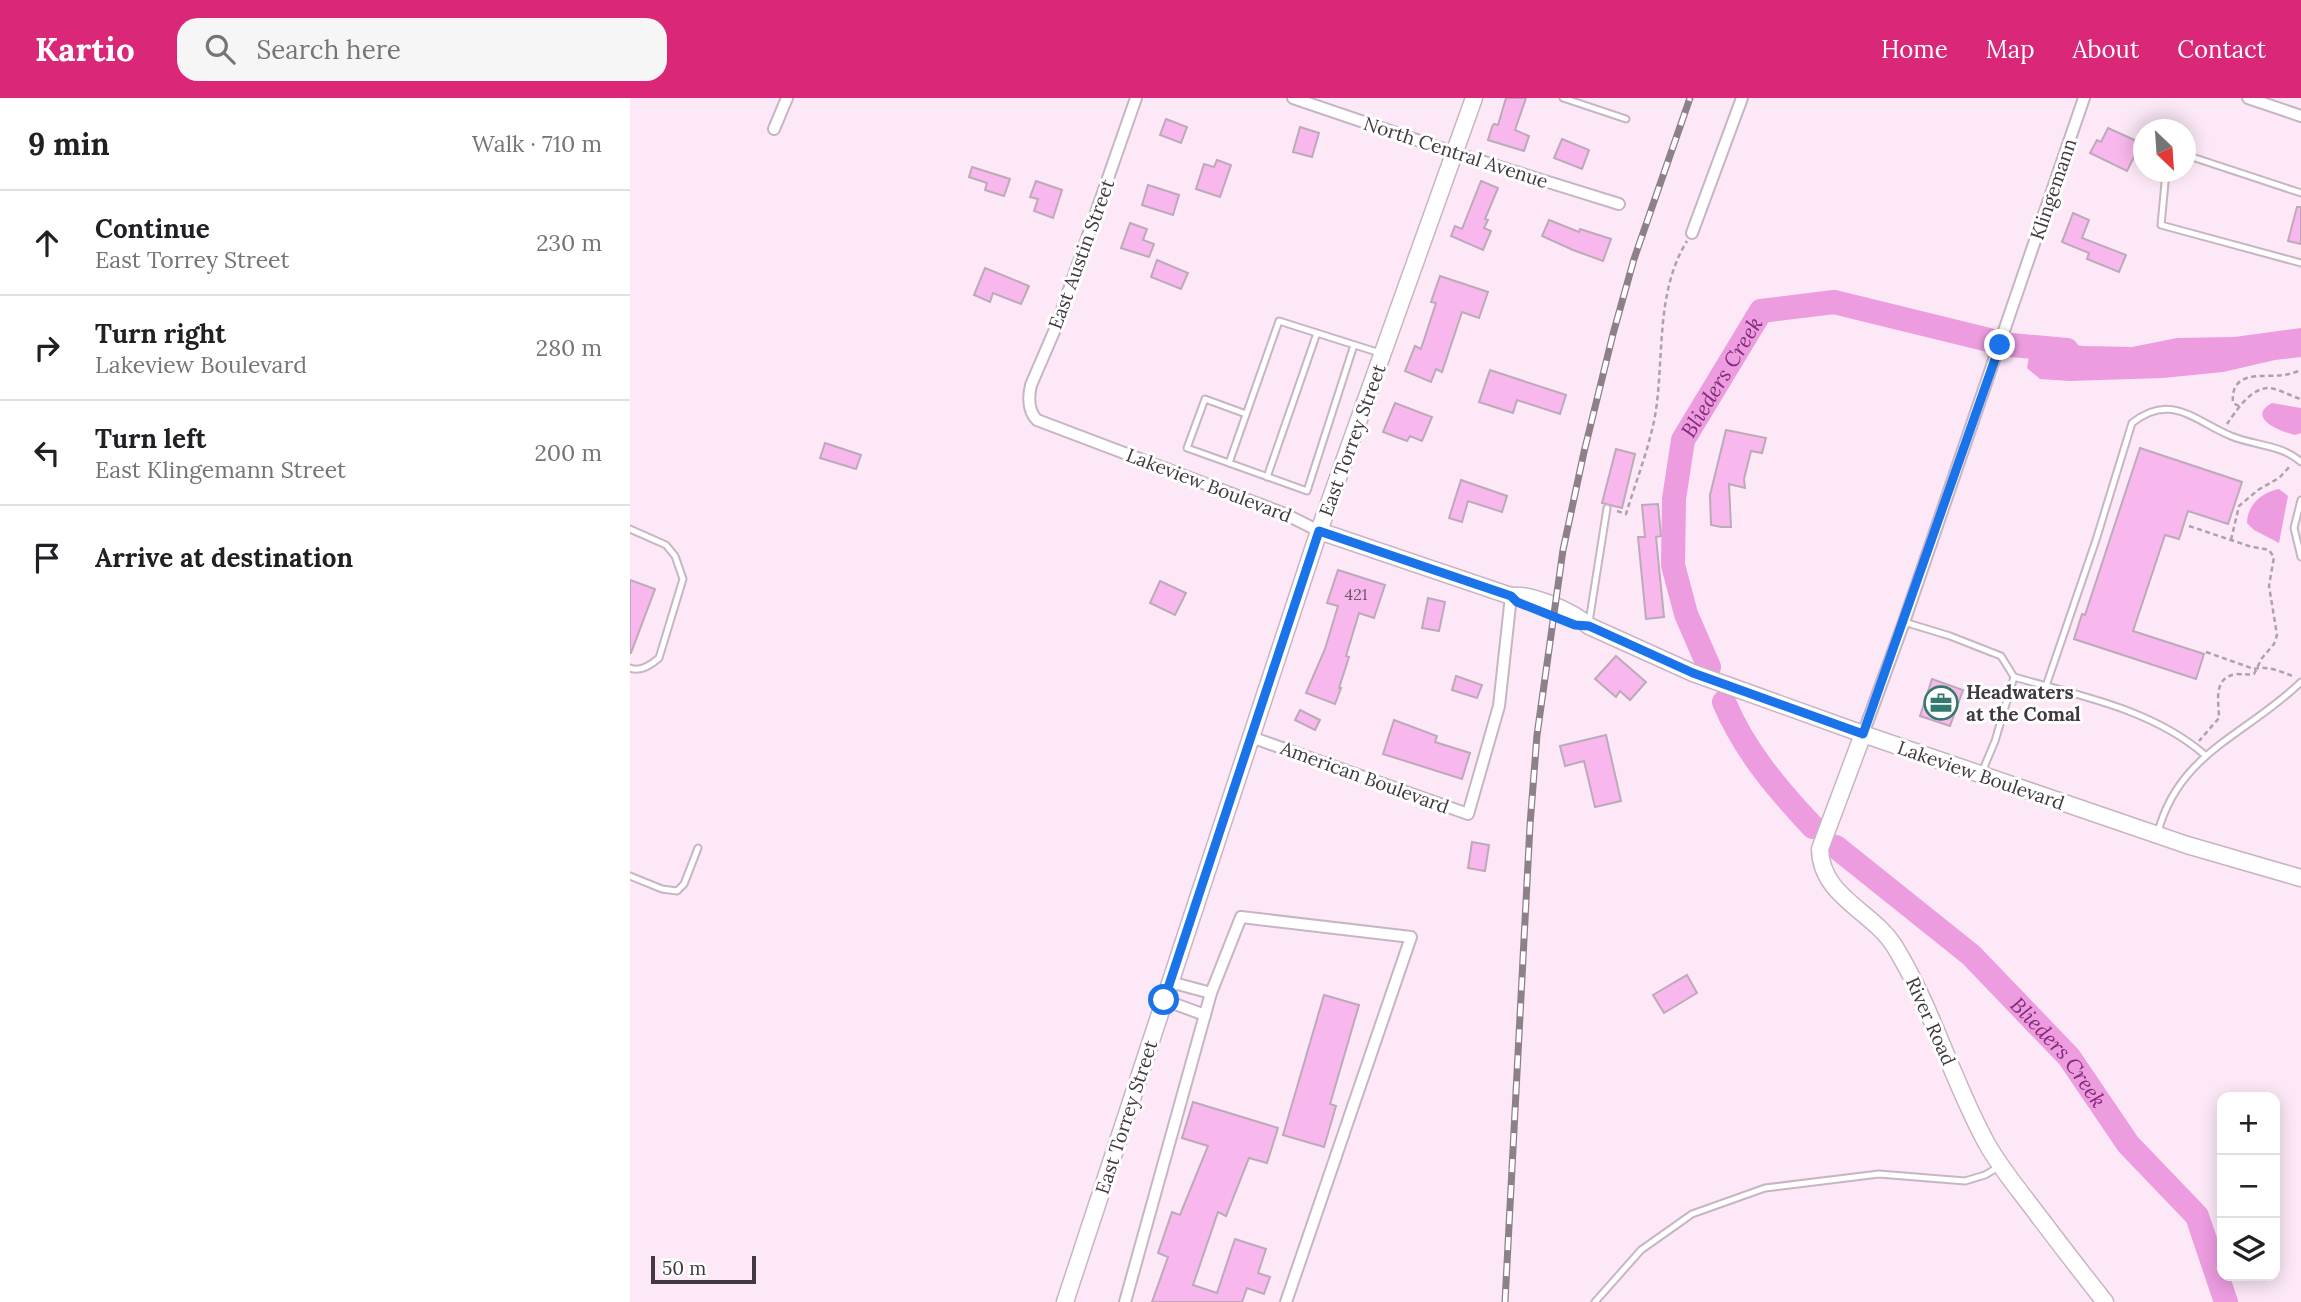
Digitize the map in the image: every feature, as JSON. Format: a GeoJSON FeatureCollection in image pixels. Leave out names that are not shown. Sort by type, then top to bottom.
{"type":"FeatureCollection","features":[{"type":"Feature","properties":{"kind":"street"},"geometry":{"type":"LineString","coordinates":[[774,129],[787,98]]}},
{"type":"Feature","properties":{"kind":"street","name":"East Austin Street"},"geometry":{"type":"LineString","coordinates":[[1031,410],[1031,385],[1056,327],[1136,98]]}},
{"type":"Feature","properties":{"kind":"street","name":"North Central Avenue"},"geometry":{"type":"LineString","coordinates":[[1293,98],[1455,153],[1619,204]]}},
{"type":"Feature","properties":{"kind":"street","name":"East Torrey Street"},"geometry":{"type":"LineString","coordinates":[[1065,1302],[1319,531],[1474,98]]}},
{"type":"Feature","properties":{"kind":"street"},"geometry":{"type":"LineString","coordinates":[[1692,233],[1742,98]]}},
{"type":"Feature","properties":{"kind":"street","name":"Klingemann"},"geometry":{"type":"LineString","coordinates":[[1863,734],[2084,98]]}},
{"type":"Feature","properties":{"kind":"street"},"geometry":{"type":"LineString","coordinates":[[2248,98],[2301,116]]}},
{"type":"Feature","properties":{"kind":"street","name":"Lakeview Boulevard"},"geometry":{"type":"LineString","coordinates":[[1031,410],[1037,421],[1285,514],[1319,531],[1511,596],[1520,594],[1555,606],[1579,616],[1589,626],[1693,673],[2158,835],[2301,878]]}},
{"type":"Feature","properties":{"kind":"street","name":"American Boulevard"},"geometry":{"type":"LineString","coordinates":[[1251,737],[1468,814],[1499,706],[1511,596]]}},
{"type":"Feature","properties":{"kind":"street","name":"River Road"},"geometry":{"type":"LineString","coordinates":[[1863,734],[1820,849],[1825,875],[1836,890],[1893,943],[1915,981],[1987,1144],[2105,1302]]}},
{"type":"Feature","properties":{"kind":"street"},"geometry":{"type":"LineString","coordinates":[[1125,1302],[1211,993],[1241,917],[1410,937],[1286,1302]]}},
{"type":"Feature","properties":{"kind":"street"},"geometry":{"type":"LineString","coordinates":[[1170,982],[1211,993]]}},
{"type":"Feature","properties":{"kind":"street"},"geometry":{"type":"LineString","coordinates":[[1164,1000],[1205,1014]]}},
{"type":"Feature","properties":{"kind":"lane"},"geometry":{"type":"LineString","coordinates":[[1563,98],[1626,119]]}},
{"type":"Feature","properties":{"kind":"lane"},"geometry":{"type":"LineString","coordinates":[[2196,158],[2301,194]]}},
{"type":"Feature","properties":{"kind":"lane"},"geometry":{"type":"LineString","coordinates":[[2165,182],[2161,225],[2301,263]]}},
{"type":"Feature","properties":{"kind":"lane"},"geometry":{"type":"LineString","coordinates":[[1229,463],[1279,321],[1383,354]]}},
{"type":"Feature","properties":{"kind":"lane"},"geometry":{"type":"LineString","coordinates":[[1267,477],[1317,333]]}},
{"type":"Feature","properties":{"kind":"lane"},"geometry":{"type":"LineString","coordinates":[[1246,414],[1205,399],[1187,448],[1307,491],[1354,345]]}},
{"type":"Feature","properties":{"kind":"lane"},"geometry":{"type":"LineString","coordinates":[[2046,686],[2132,424],[2142,415],[2167,410],[2194,415],[2231,436],[2276,448],[2299,460]]}},
{"type":"Feature","properties":{"kind":"lane"},"geometry":{"type":"LineString","coordinates":[[2301,500],[2294,528],[2301,556]]}},
{"type":"Feature","properties":{"kind":"lane"},"geometry":{"type":"LineString","coordinates":[[1589,626],[1607,508]]}},
{"type":"Feature","properties":{"kind":"lane"},"geometry":{"type":"LineString","coordinates":[[630,530],[655,538],[666,545],[675,556],[683,579],[659,658],[644,668],[630,668]]}},
{"type":"Feature","properties":{"kind":"lane"},"geometry":{"type":"LineString","coordinates":[[1904,622],[2001,656],[2014,677],[2145,716],[2194,745],[2205,755]]}},
{"type":"Feature","properties":{"kind":"lane"},"geometry":{"type":"LineString","coordinates":[[1981,775],[1995,741],[2014,677]]}},
{"type":"Feature","properties":{"kind":"lane"},"geometry":{"type":"LineString","coordinates":[[2158,835],[2162,818],[2179,785],[2205,755],[2301,681]]}},
{"type":"Feature","properties":{"kind":"lane"},"geometry":{"type":"LineString","coordinates":[[630,876],[662,889],[677,891],[684,884],[698,848]]}},
{"type":"Feature","properties":{"kind":"lane"},"geometry":{"type":"LineString","coordinates":[[1595,1302],[1640,1250],[1692,1214],[1765,1188],[1879,1174],[1965,1181],[1985,1175],[2001,1166]]}},
{"type":"Feature","properties":{"kind":"path"},"geometry":{"type":"LineString","coordinates":[[1607,508],[1626,514],[1656,412],[1664,312],[1676,259],[1692,233]]}},
{"type":"Feature","properties":{"kind":"path"},"geometry":{"type":"LineString","coordinates":[[2239,406],[2233,402],[2232,394],[2240,381],[2249,377],[2285,375],[2301,370]]}},
{"type":"Feature","properties":{"kind":"path"},"geometry":{"type":"LineString","coordinates":[[2221,431],[2239,406],[2261,389],[2270,388],[2301,399]]}},
{"type":"Feature","properties":{"kind":"path"},"geometry":{"type":"LineString","coordinates":[[2231,540],[2239,506],[2258,490],[2279,478],[2299,460]]}},
{"type":"Feature","properties":{"kind":"path"},"geometry":{"type":"LineString","coordinates":[[2189,526],[2269,550],[2275,564],[2269,586],[2277,635],[2255,674],[2234,674],[2223,680],[2217,693],[2219,718],[2194,745]]}},
{"type":"Feature","properties":{"kind":"path"},"geometry":{"type":"LineString","coordinates":[[2206,653],[2254,669],[2274,669],[2301,681]]}},
{"type":"Feature","properties":{"kind":"shaded area"},"geometry":{"type":"Polygon","coordinates":[[[2301,328],[2301,357],[2223,372],[2163,378],[2070,381],[2040,379],[2027,368],[2038,339],[2083,346],[2132,347],[2177,338],[2234,337],[2301,328]]]}},
{"type":"Feature","properties":{"kind":"shaded area"},"geometry":{"type":"Polygon","coordinates":[[[2272,403],[2301,408],[2301,433],[2295,435],[2268,424],[2262,414],[2272,403]]]}},
{"type":"Feature","properties":{"kind":"shaded area"},"geometry":{"type":"Polygon","coordinates":[[[2279,489],[2288,496],[2279,543],[2254,530],[2247,523],[2257,500],[2279,489]]]}},
{"type":"Feature","properties":{"kind":"building"},"geometry":{"type":"Polygon","coordinates":[[[1506,98],[1526,98],[1515,130],[1529,136],[1524,151],[1488,140],[1494,124],[1498,125],[1506,98]]]}},
{"type":"Feature","properties":{"kind":"building"},"geometry":{"type":"Polygon","coordinates":[[[1166,119],[1187,127],[1181,143],[1160,135],[1166,119]]]}},
{"type":"Feature","properties":{"kind":"building"},"geometry":{"type":"Polygon","coordinates":[[[1300,127],[1319,133],[1312,157],[1293,152],[1300,127]]]}},
{"type":"Feature","properties":{"kind":"building"},"geometry":{"type":"Polygon","coordinates":[[[2108,128],[2133,139],[2133,159],[2127,171],[2090,153],[2097,140],[2101,142],[2108,128]]]}},
{"type":"Feature","properties":{"kind":"building"},"geometry":{"type":"Polygon","coordinates":[[[1562,139],[1589,150],[1582,169],[1554,158],[1562,139]]]}},
{"type":"Feature","properties":{"kind":"building"},"geometry":{"type":"Polygon","coordinates":[[[1217,160],[1231,165],[1220,197],[1196,189],[1204,164],[1214,167],[1217,160]]]}},
{"type":"Feature","properties":{"kind":"building"},"geometry":{"type":"Polygon","coordinates":[[[972,167],[1010,179],[1004,196],[985,190],[987,183],[969,177],[972,167]]]}},
{"type":"Feature","properties":{"kind":"building"},"geometry":{"type":"Polygon","coordinates":[[[1036,181],[1062,190],[1053,218],[1034,211],[1038,199],[1030,197],[1036,181]]]}},
{"type":"Feature","properties":{"kind":"building"},"geometry":{"type":"Polygon","coordinates":[[[1481,181],[1498,188],[1485,219],[1488,220],[1484,228],[1491,231],[1483,250],[1451,236],[1455,226],[1462,229],[1481,181]]]}},
{"type":"Feature","properties":{"kind":"building"},"geometry":{"type":"Polygon","coordinates":[[[1148,185],[1179,195],[1173,215],[1142,205],[1148,185]]]}},
{"type":"Feature","properties":{"kind":"building"},"geometry":{"type":"Polygon","coordinates":[[[2297,207],[2301,207],[2301,244],[2288,241],[2297,207]]]}},
{"type":"Feature","properties":{"kind":"building"},"geometry":{"type":"Polygon","coordinates":[[[2073,213],[2089,220],[2082,238],[2126,255],[2119,272],[2087,259],[2089,253],[2062,242],[2073,213]]]}},
{"type":"Feature","properties":{"kind":"building"},"geometry":{"type":"Polygon","coordinates":[[[1549,220],[1579,232],[1580,229],[1611,239],[1603,261],[1542,236],[1549,220]]]}},
{"type":"Feature","properties":{"kind":"building"},"geometry":{"type":"Polygon","coordinates":[[[1130,223],[1147,229],[1143,240],[1154,244],[1149,257],[1121,248],[1130,223]]]}},
{"type":"Feature","properties":{"kind":"building"},"geometry":{"type":"Polygon","coordinates":[[[1157,260],[1188,273],[1181,289],[1151,277],[1157,260]]]}},
{"type":"Feature","properties":{"kind":"building"},"geometry":{"type":"Polygon","coordinates":[[[985,268],[1029,286],[1021,304],[993,293],[990,302],[974,295],[985,268]]]}},
{"type":"Feature","properties":{"kind":"building"},"geometry":{"type":"Polygon","coordinates":[[[1440,276],[1488,292],[1479,318],[1462,312],[1442,372],[1436,369],[1431,382],[1405,371],[1415,346],[1421,349],[1436,303],[1431,302],[1440,276]]]}},
{"type":"Feature","properties":{"kind":"building"},"geometry":{"type":"Polygon","coordinates":[[[1490,370],[1566,395],[1560,414],[1517,400],[1513,413],[1479,402],[1490,370]]]}},
{"type":"Feature","properties":{"kind":"building"},"geometry":{"type":"Polygon","coordinates":[[[1395,403],[1432,417],[1422,441],[1410,436],[1407,441],[1383,432],[1395,403]]]}},
{"type":"Feature","properties":{"kind":"building"},"geometry":{"type":"Polygon","coordinates":[[[1726,430],[1766,438],[1762,453],[1751,451],[1744,479],[1745,488],[1729,484],[1731,527],[1721,527],[1711,525],[1710,495],[1726,430]]]}},
{"type":"Feature","properties":{"kind":"building"},"geometry":{"type":"Polygon","coordinates":[[[825,443],[861,455],[856,469],[820,458],[825,443]]]}},
{"type":"Feature","properties":{"kind":"building"},"geometry":{"type":"Polygon","coordinates":[[[2140,448],[2242,482],[2228,524],[2188,511],[2179,539],[2165,535],[2133,631],[2204,654],[2196,679],[2074,639],[2082,614],[2085,615],[2140,448]]]}},
{"type":"Feature","properties":{"kind":"building"},"geometry":{"type":"Polygon","coordinates":[[[1616,449],[1635,454],[1622,508],[1602,503],[1616,449]]]}},
{"type":"Feature","properties":{"kind":"building"},"geometry":{"type":"Polygon","coordinates":[[[1461,480],[1507,496],[1502,512],[1468,501],[1462,522],[1449,518],[1461,480]]]}},
{"type":"Feature","properties":{"kind":"building"},"geometry":{"type":"Polygon","coordinates":[[[1658,504],[1661,536],[1656,537],[1664,617],[1646,619],[1638,537],[1645,537],[1642,505],[1658,504]]]}},
{"type":"Feature","properties":{"kind":"building"},"geometry":{"type":"Polygon","coordinates":[[[1338,570],[1385,585],[1374,618],[1359,613],[1335,704],[1306,693],[1325,649],[1338,606],[1327,603],[1338,570]]]}},
{"type":"Feature","properties":{"kind":"building"},"geometry":{"type":"Polygon","coordinates":[[[630,580],[655,589],[631,653],[630,653],[630,580]]]}},
{"type":"Feature","properties":{"kind":"building"},"geometry":{"type":"Polygon","coordinates":[[[1160,581],[1186,593],[1175,615],[1150,603],[1160,581]]]}},
{"type":"Feature","properties":{"kind":"building"},"geometry":{"type":"Polygon","coordinates":[[[1428,598],[1445,602],[1439,631],[1422,628],[1428,598]]]}},
{"type":"Feature","properties":{"kind":"building"},"geometry":{"type":"Polygon","coordinates":[[[1616,656],[1646,682],[1630,700],[1620,691],[1616,697],[1595,679],[1616,656]]]}},
{"type":"Feature","properties":{"kind":"building"},"geometry":{"type":"Polygon","coordinates":[[[1456,676],[1482,685],[1477,698],[1452,690],[1456,676]]]}},
{"type":"Feature","properties":{"kind":"building","name":"Headwaters at the Comal"},"geometry":{"type":"Polygon","coordinates":[[[1932,679],[1963,690],[1950,726],[1920,716],[1932,679]]]}},
{"type":"Feature","properties":{"kind":"building"},"geometry":{"type":"Polygon","coordinates":[[[1300,710],[1320,720],[1315,730],[1295,720],[1300,710]]]}},
{"type":"Feature","properties":{"kind":"building"},"geometry":{"type":"Polygon","coordinates":[[[1394,720],[1437,736],[1435,742],[1470,753],[1462,779],[1383,754],[1394,720]]]}},
{"type":"Feature","properties":{"kind":"building"},"geometry":{"type":"Polygon","coordinates":[[[1606,735],[1621,801],[1595,807],[1584,761],[1565,766],[1560,746],[1606,735]]]}},
{"type":"Feature","properties":{"kind":"building"},"geometry":{"type":"Polygon","coordinates":[[[1472,842],[1489,845],[1485,871],[1468,868],[1472,842]]]}},
{"type":"Feature","properties":{"kind":"building"},"geometry":{"type":"Polygon","coordinates":[[[1687,975],[1697,993],[1664,1013],[1653,995],[1687,975]]]}},
{"type":"Feature","properties":{"kind":"building"},"geometry":{"type":"Polygon","coordinates":[[[1324,995],[1359,1005],[1330,1104],[1336,1106],[1324,1147],[1283,1135],[1324,995]]]}},
{"type":"Feature","properties":{"kind":"building"},"geometry":{"type":"Polygon","coordinates":[[[1193,1102],[1278,1128],[1267,1163],[1249,1158],[1226,1216],[1218,1212],[1193,1285],[1217,1293],[1235,1239],[1266,1249],[1258,1273],[1270,1277],[1264,1294],[1247,1288],[1242,1302],[1152,1302],[1168,1257],[1158,1253],[1172,1212],[1180,1215],[1208,1146],[1182,1138],[1193,1102]]]}},
{"type":"Feature","properties":{"kind":"waterway","name":"Blieders Creek"},"geometry":{"type":"LineString","coordinates":[[1709,667],[1686,614],[1673,565],[1674,499],[1683,440],[1761,311],[1834,302],[1989,340]]}},
{"type":"Feature","properties":{"kind":"waterway","name":"Blieders Creek"},"geometry":{"type":"LineString","coordinates":[[2011,345],[2067,350]]}},
{"type":"Feature","properties":{"kind":"waterway","name":"Blieders Creek"},"geometry":{"type":"LineString","coordinates":[[1724,702],[1741,737],[1763,769],[1813,827]]}},
{"type":"Feature","properties":{"kind":"waterway","name":"Blieders Creek"},"geometry":{"type":"LineString","coordinates":[[1836,847],[1971,955],[2069,1057],[2128,1144],[2197,1216],[2226,1302]]}},
{"type":"Feature","properties":{"kind":"railway"},"geometry":{"type":"LineString","coordinates":[[1505,1302],[1530,825],[1537,735],[1563,550],[1584,452],[1634,259],[1690,98]]}},
{"type":"Feature","properties":{"kind":"place","name":"Headwaters at the Comal"},"geometry":{"type":"Point","coordinates":[1941,703]}},
{"type":"Feature","properties":{"kind":"route"},"geometry":{"type":"LineString","coordinates":[[1164,1000],[1319,531],[1511,596],[1517,602],[1575,625],[1589,626],[1693,673],[1863,734],[2000,345]]}}]}
